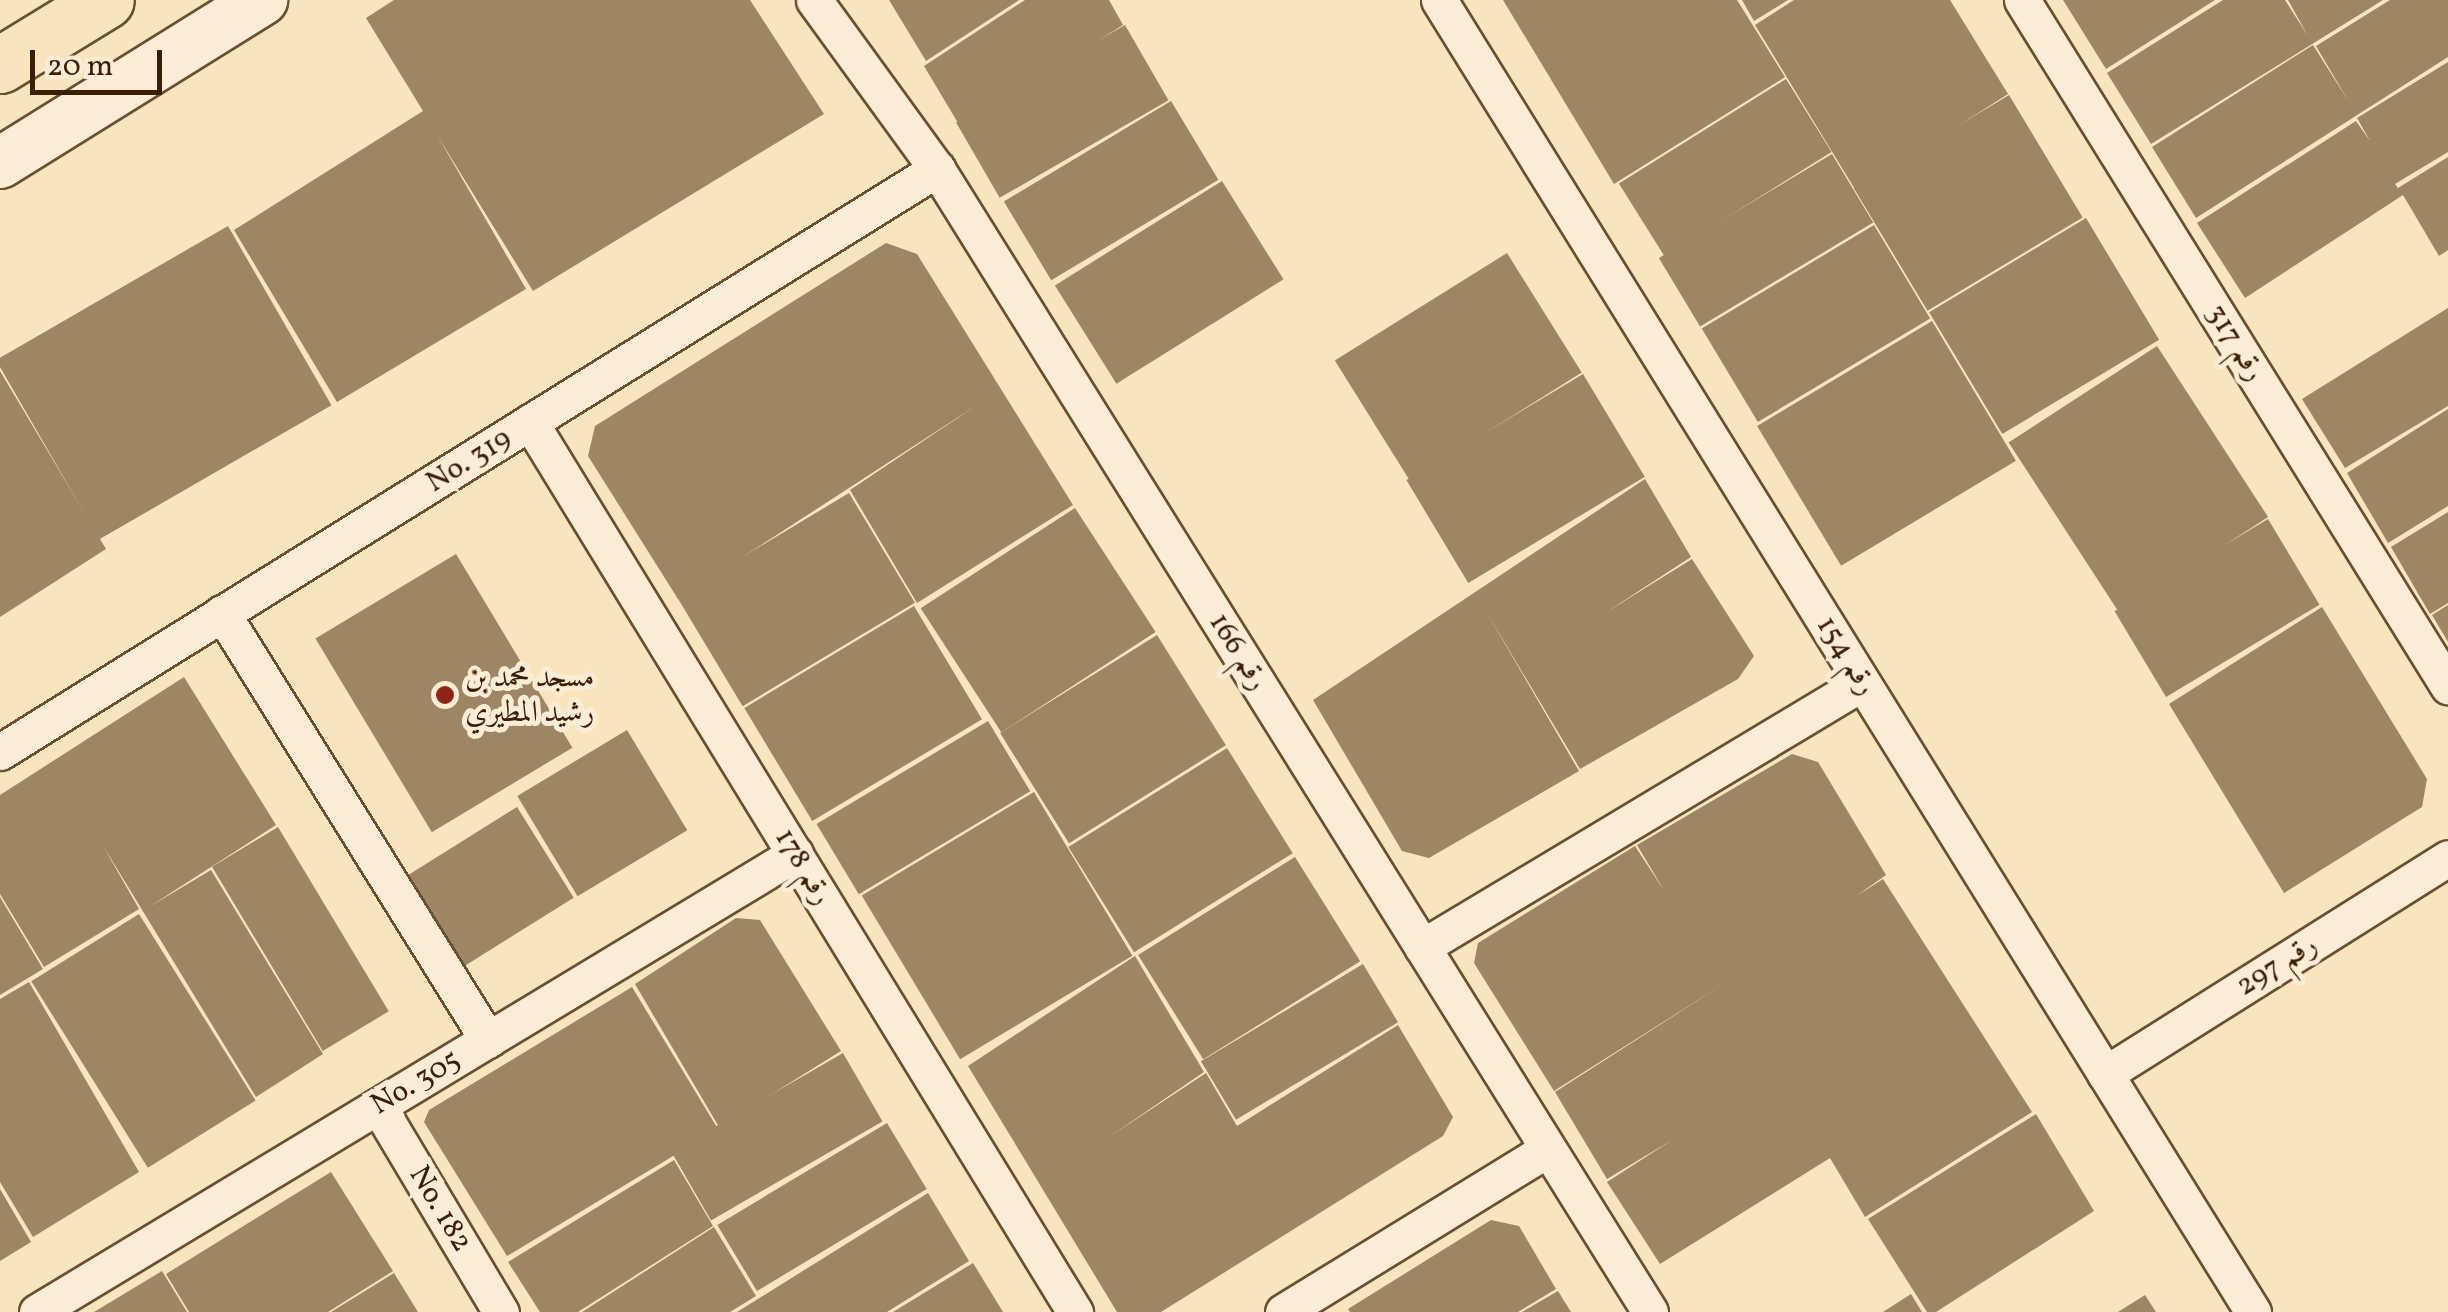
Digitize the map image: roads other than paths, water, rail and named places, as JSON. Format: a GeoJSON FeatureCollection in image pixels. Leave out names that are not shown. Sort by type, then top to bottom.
{"type":"FeatureCollection","features":[{"type":"Feature","properties":{"kind":"main road"},"geometry":{"type":"LineString","coordinates":[[0,65],[106,0]]}},
{"type":"Feature","properties":{"kind":"main road"},"geometry":{"type":"LineString","coordinates":[[0,163],[262,0]]}},
{"type":"Feature","properties":{"kind":"street","name":"رقم 166"},"geometry":{"type":"LineString","coordinates":[[814,0],[937,169],[1650,1312]]}},
{"type":"Feature","properties":{"kind":"street","name":"رقم 154"},"geometry":{"type":"LineString","coordinates":[[1439,0],[2253,1312]]}},
{"type":"Feature","properties":{"kind":"street","name":"رقم 317"},"geometry":{"type":"LineString","coordinates":[[2022,0],[2448,686]]}},
{"type":"Feature","properties":{"kind":"street","name":"No. 319"},"geometry":{"type":"LineString","coordinates":[[0,752],[937,169]]}},
{"type":"Feature","properties":{"kind":"street","name":"رقم 178"},"geometry":{"type":"LineString","coordinates":[[530,422],[1075,1312]]}},
{"type":"Feature","properties":{"kind":"street"},"geometry":{"type":"LineString","coordinates":[[222,613],[488,1040]]}},
{"type":"Feature","properties":{"kind":"street"},"geometry":{"type":"LineString","coordinates":[[1422,947],[1862,682]]}},
{"type":"Feature","properties":{"kind":"street","name":"No. 305"},"geometry":{"type":"LineString","coordinates":[[37,1312],[795,854]]}},
{"type":"Feature","properties":{"kind":"street","name":"رقم 297"},"geometry":{"type":"LineString","coordinates":[[2106,1074],[2448,858]]}},
{"type":"Feature","properties":{"kind":"street","name":"No. 182"},"geometry":{"type":"LineString","coordinates":[[378,1106],[502,1312]]}},
{"type":"Feature","properties":{"kind":"street"},"geometry":{"type":"LineString","coordinates":[[1283,1312],[1548,1149]]}},
{"type":"Feature","properties":{"kind":"place","name":"مسجد محمد بن رشيد المطيري"},"geometry":{"type":"Point","coordinates":[445,695]}}]}
